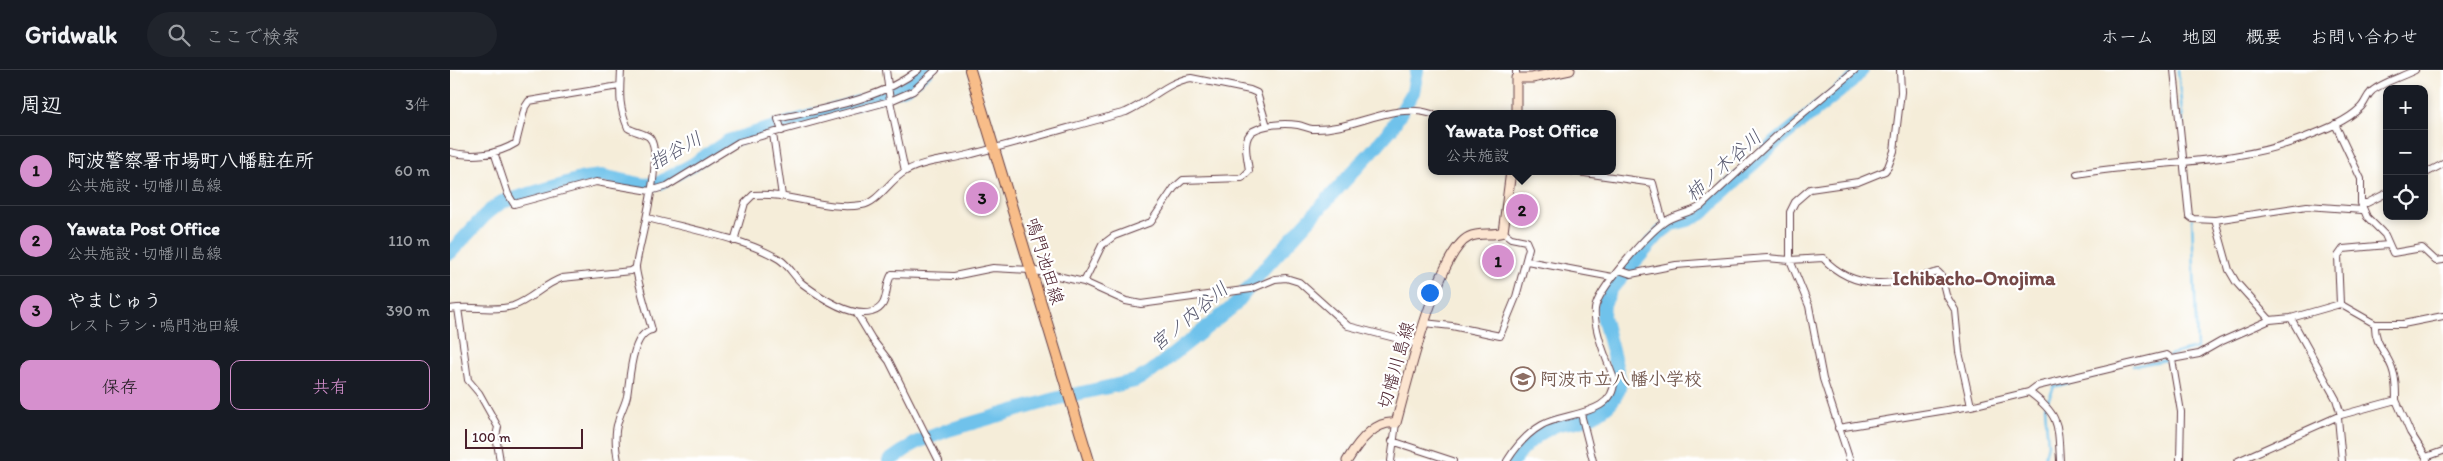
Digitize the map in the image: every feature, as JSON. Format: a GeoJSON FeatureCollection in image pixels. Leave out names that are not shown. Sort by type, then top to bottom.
{"type":"FeatureCollection","features":[{"type":"Feature","properties":{"kind":"main road","name":"鳴門池田線"},"geometry":{"type":"LineString","coordinates":[[970,70],[1089,461]]}},
{"type":"Feature","properties":{"kind":"main road"},"geometry":{"type":"LineString","coordinates":[[1516,110],[1516,74],[1532,78],[1570,70]]}},
{"type":"Feature","properties":{"kind":"main road"},"geometry":{"type":"LineString","coordinates":[[1503,232],[1510,175]]}},
{"type":"Feature","properties":{"kind":"main road","name":"切幡川島線"},"geometry":{"type":"LineString","coordinates":[[1347,461],[1373,429],[1386,422],[1396,422],[1424,322],[1438,284],[1458,247],[1469,237],[1503,232]]}},
{"type":"Feature","properties":{"kind":"street"},"geometry":{"type":"LineString","coordinates":[[618,461],[617,424],[627,399],[633,356],[640,338],[647,330],[652,330],[636,268],[648,218],[651,180],[655,162],[652,144],[648,137],[628,128],[622,116],[619,86],[621,70]]}},
{"type":"Feature","properties":{"kind":"street"},"geometry":{"type":"LineString","coordinates":[[886,70],[888,89],[906,171]]}},
{"type":"Feature","properties":{"kind":"street"},"geometry":{"type":"LineString","coordinates":[[781,130],[778,119],[851,101],[888,89],[899,84],[918,70]]}},
{"type":"Feature","properties":{"kind":"street"},"geometry":{"type":"LineString","coordinates":[[494,152],[514,204],[596,182],[650,189],[667,186],[740,142],[773,134],[912,91],[936,70]]}},
{"type":"Feature","properties":{"kind":"street"},"geometry":{"type":"LineString","coordinates":[[1180,70],[1182,79]]}},
{"type":"Feature","properties":{"kind":"street"},"geometry":{"type":"LineString","coordinates":[[1623,272],[1663,222],[1689,214],[1701,206],[1775,137],[1854,70]]}},
{"type":"Feature","properties":{"kind":"street"},"geometry":{"type":"LineString","coordinates":[[1850,461],[1822,379],[1809,306],[1790,260],[1790,212],[1792,206],[1805,192],[1858,182],[1885,171],[1894,151],[1901,92],[1900,70]]}},
{"type":"Feature","properties":{"kind":"street"},"geometry":{"type":"LineString","coordinates":[[2174,70],[2192,219],[2215,220],[2307,206],[2362,207],[2383,195]]}},
{"type":"Feature","properties":{"kind":"street"},"geometry":{"type":"LineString","coordinates":[[2077,174],[2113,167],[2185,161],[2272,149],[2335,124],[2361,108],[2371,91],[2415,70]]}},
{"type":"Feature","properties":{"kind":"street"},"geometry":{"type":"LineString","coordinates":[[734,242],[745,203],[753,194],[782,196],[825,205],[862,205],[873,202],[881,191],[906,171],[928,163],[994,148],[1126,112],[1140,106],[1182,79],[1192,78],[1250,90],[1256,93],[1267,126]]}},
{"type":"Feature","properties":{"kind":"street"},"geometry":{"type":"LineString","coordinates":[[450,152],[459,155],[494,152],[516,143],[525,107],[529,101],[619,86]]}},
{"type":"Feature","properties":{"kind":"street"},"geometry":{"type":"LineString","coordinates":[[1084,282],[1102,245],[1114,236],[1151,222],[1174,188],[1183,180],[1242,178],[1249,171],[1246,145],[1248,136],[1253,131],[1267,126],[1282,124],[1324,129],[1365,121],[1380,114],[1421,110],[1428,113]]}},
{"type":"Feature","properties":{"kind":"street"},"geometry":{"type":"LineString","coordinates":[[2335,124],[2361,179],[2362,207],[2385,236],[2393,253],[2422,248],[2436,261],[2443,260]]}},
{"type":"Feature","properties":{"kind":"street"},"geometry":{"type":"LineString","coordinates":[[773,134],[782,196]]}},
{"type":"Feature","properties":{"kind":"street"},"geometry":{"type":"LineString","coordinates":[[2428,172],[2443,164]]}},
{"type":"Feature","properties":{"kind":"street"},"geometry":{"type":"LineString","coordinates":[[1599,175],[1653,183],[1663,222]]}},
{"type":"Feature","properties":{"kind":"street"},"geometry":{"type":"LineString","coordinates":[[648,218],[763,250],[781,260],[802,284],[848,311],[857,314],[872,312],[881,307],[886,300],[888,280],[892,274],[954,276],[993,268],[1031,270],[1084,282],[1126,301],[1141,304],[1251,289],[1275,278],[1286,278],[1299,282],[1348,326],[1418,344]]}},
{"type":"Feature","properties":{"kind":"street"},"geometry":{"type":"LineString","coordinates":[[2215,220],[2229,270],[2236,282],[2270,320]]}},
{"type":"Feature","properties":{"kind":"street"},"geometry":{"type":"LineString","coordinates":[[1424,322],[1500,336],[1516,297],[1529,248],[1526,241],[1510,238],[1503,232]]}},
{"type":"Feature","properties":{"kind":"street"},"geometry":{"type":"LineString","coordinates":[[2340,304],[2338,256],[2343,249],[2388,245]]}},
{"type":"Feature","properties":{"kind":"street"},"geometry":{"type":"LineString","coordinates":[[1506,461],[1526,437],[1542,425],[1562,417],[1581,414],[1597,407],[1609,397],[1614,388],[1614,379],[1595,319],[1595,308],[1601,292],[1612,277],[1623,272],[1684,264],[1767,258],[1790,260],[1823,258],[1832,268],[1845,276],[1877,285],[1901,282],[1938,272],[1941,274],[1946,295],[1954,310],[1959,352],[1971,406]]}},
{"type":"Feature","properties":{"kind":"street"},"geometry":{"type":"LineString","coordinates":[[1527,261],[1612,277]]}},
{"type":"Feature","properties":{"kind":"street"},"geometry":{"type":"LineString","coordinates":[[450,309],[501,309],[516,305],[551,282],[562,278],[630,271],[636,268]]}},
{"type":"Feature","properties":{"kind":"street"},"geometry":{"type":"LineString","coordinates":[[1838,428],[1971,406],[2029,392],[2037,386],[2170,357],[2199,354],[2220,342],[2270,320],[2291,318],[2340,304],[2375,324],[2403,324],[2443,316]]}},
{"type":"Feature","properties":{"kind":"street"},"geometry":{"type":"LineString","coordinates":[[458,308],[468,380],[479,393],[498,427],[496,436],[500,461]]}},
{"type":"Feature","properties":{"kind":"street"},"geometry":{"type":"LineString","coordinates":[[857,314],[872,339],[889,361],[939,461]]}},
{"type":"Feature","properties":{"kind":"street"},"geometry":{"type":"LineString","coordinates":[[2291,318],[2336,399],[2342,461]]}},
{"type":"Feature","properties":{"kind":"street"},"geometry":{"type":"LineString","coordinates":[[2375,324],[2374,334],[2392,366],[2395,377],[2396,400],[2410,432],[2427,459],[2443,451]]}},
{"type":"Feature","properties":{"kind":"street"},"geometry":{"type":"LineString","coordinates":[[2170,357],[2181,412],[2180,461]]}},
{"type":"Feature","properties":{"kind":"street"},"geometry":{"type":"LineString","coordinates":[[2029,392],[2046,404],[2055,418],[2060,461]]}},
{"type":"Feature","properties":{"kind":"street"},"geometry":{"type":"LineString","coordinates":[[2238,461],[2339,416],[2396,400]]}},
{"type":"Feature","properties":{"kind":"street"},"geometry":{"type":"LineString","coordinates":[[1581,414],[1593,461]]}},
{"type":"Feature","properties":{"kind":"street"},"geometry":{"type":"LineString","coordinates":[[1390,461],[1396,422]]}},
{"type":"Feature","properties":{"kind":"street"},"geometry":{"type":"LineString","coordinates":[[1392,441],[1453,461]]}},
{"type":"Feature","properties":{"kind":"waterway","name":"指谷川"},"geometry":{"type":"LineString","coordinates":[[450,253],[489,211],[502,202],[584,178],[602,176],[645,185],[659,183],[692,165],[728,141],[905,88],[927,70]]}},
{"type":"Feature","properties":{"kind":"waterway","name":"宮ノ内谷川"},"geometry":{"type":"LineString","coordinates":[[889,461],[915,443],[948,430],[1059,398],[1135,381],[1151,372],[1235,305],[1263,270],[1373,150],[1391,129],[1413,92],[1417,70]]}},
{"type":"Feature","properties":{"kind":"waterway","name":"柿ノ木谷川"},"geometry":{"type":"LineString","coordinates":[[1513,461],[1526,445],[1542,433],[1562,423],[1577,421],[1591,416],[1611,403],[1620,382],[1603,316],[1604,304],[1612,288],[1660,233],[1672,224],[1701,214],[1776,142],[1851,82],[1862,70]]}},
{"type":"Feature","properties":{"kind":"waterway"},"geometry":{"type":"LineString","coordinates":[[2178,70],[2184,134]]}},
{"type":"Feature","properties":{"kind":"waterway"},"geometry":{"type":"LineString","coordinates":[[2133,366],[2166,360],[2172,354],[2197,348],[2192,219]]}},
{"type":"Feature","properties":{"kind":"waterway"},"geometry":{"type":"LineString","coordinates":[[2044,461],[2048,444],[2045,407],[2054,387],[2104,373]]}},
{"type":"Feature","properties":{"kind":"place","name":"やまじゅう"},"geometry":{"type":"Point","coordinates":[982,198]}},
{"type":"Feature","properties":{"kind":"place","name":"Yawata Post Office"},"geometry":{"type":"Point","coordinates":[1522,210]}},
{"type":"Feature","properties":{"kind":"place","name":"阿波警察署市場町八幡駐在所"},"geometry":{"type":"Point","coordinates":[1498,261]}},
{"type":"Feature","properties":{"kind":"place","name":"阿波市立八幡小学校"},"geometry":{"type":"Point","coordinates":[1523,379]}},
{"type":"Feature","properties":{"kind":"district","name":"Ichibacho-Onojima"},"geometry":{"type":"Point","coordinates":[1974,278]}}]}
